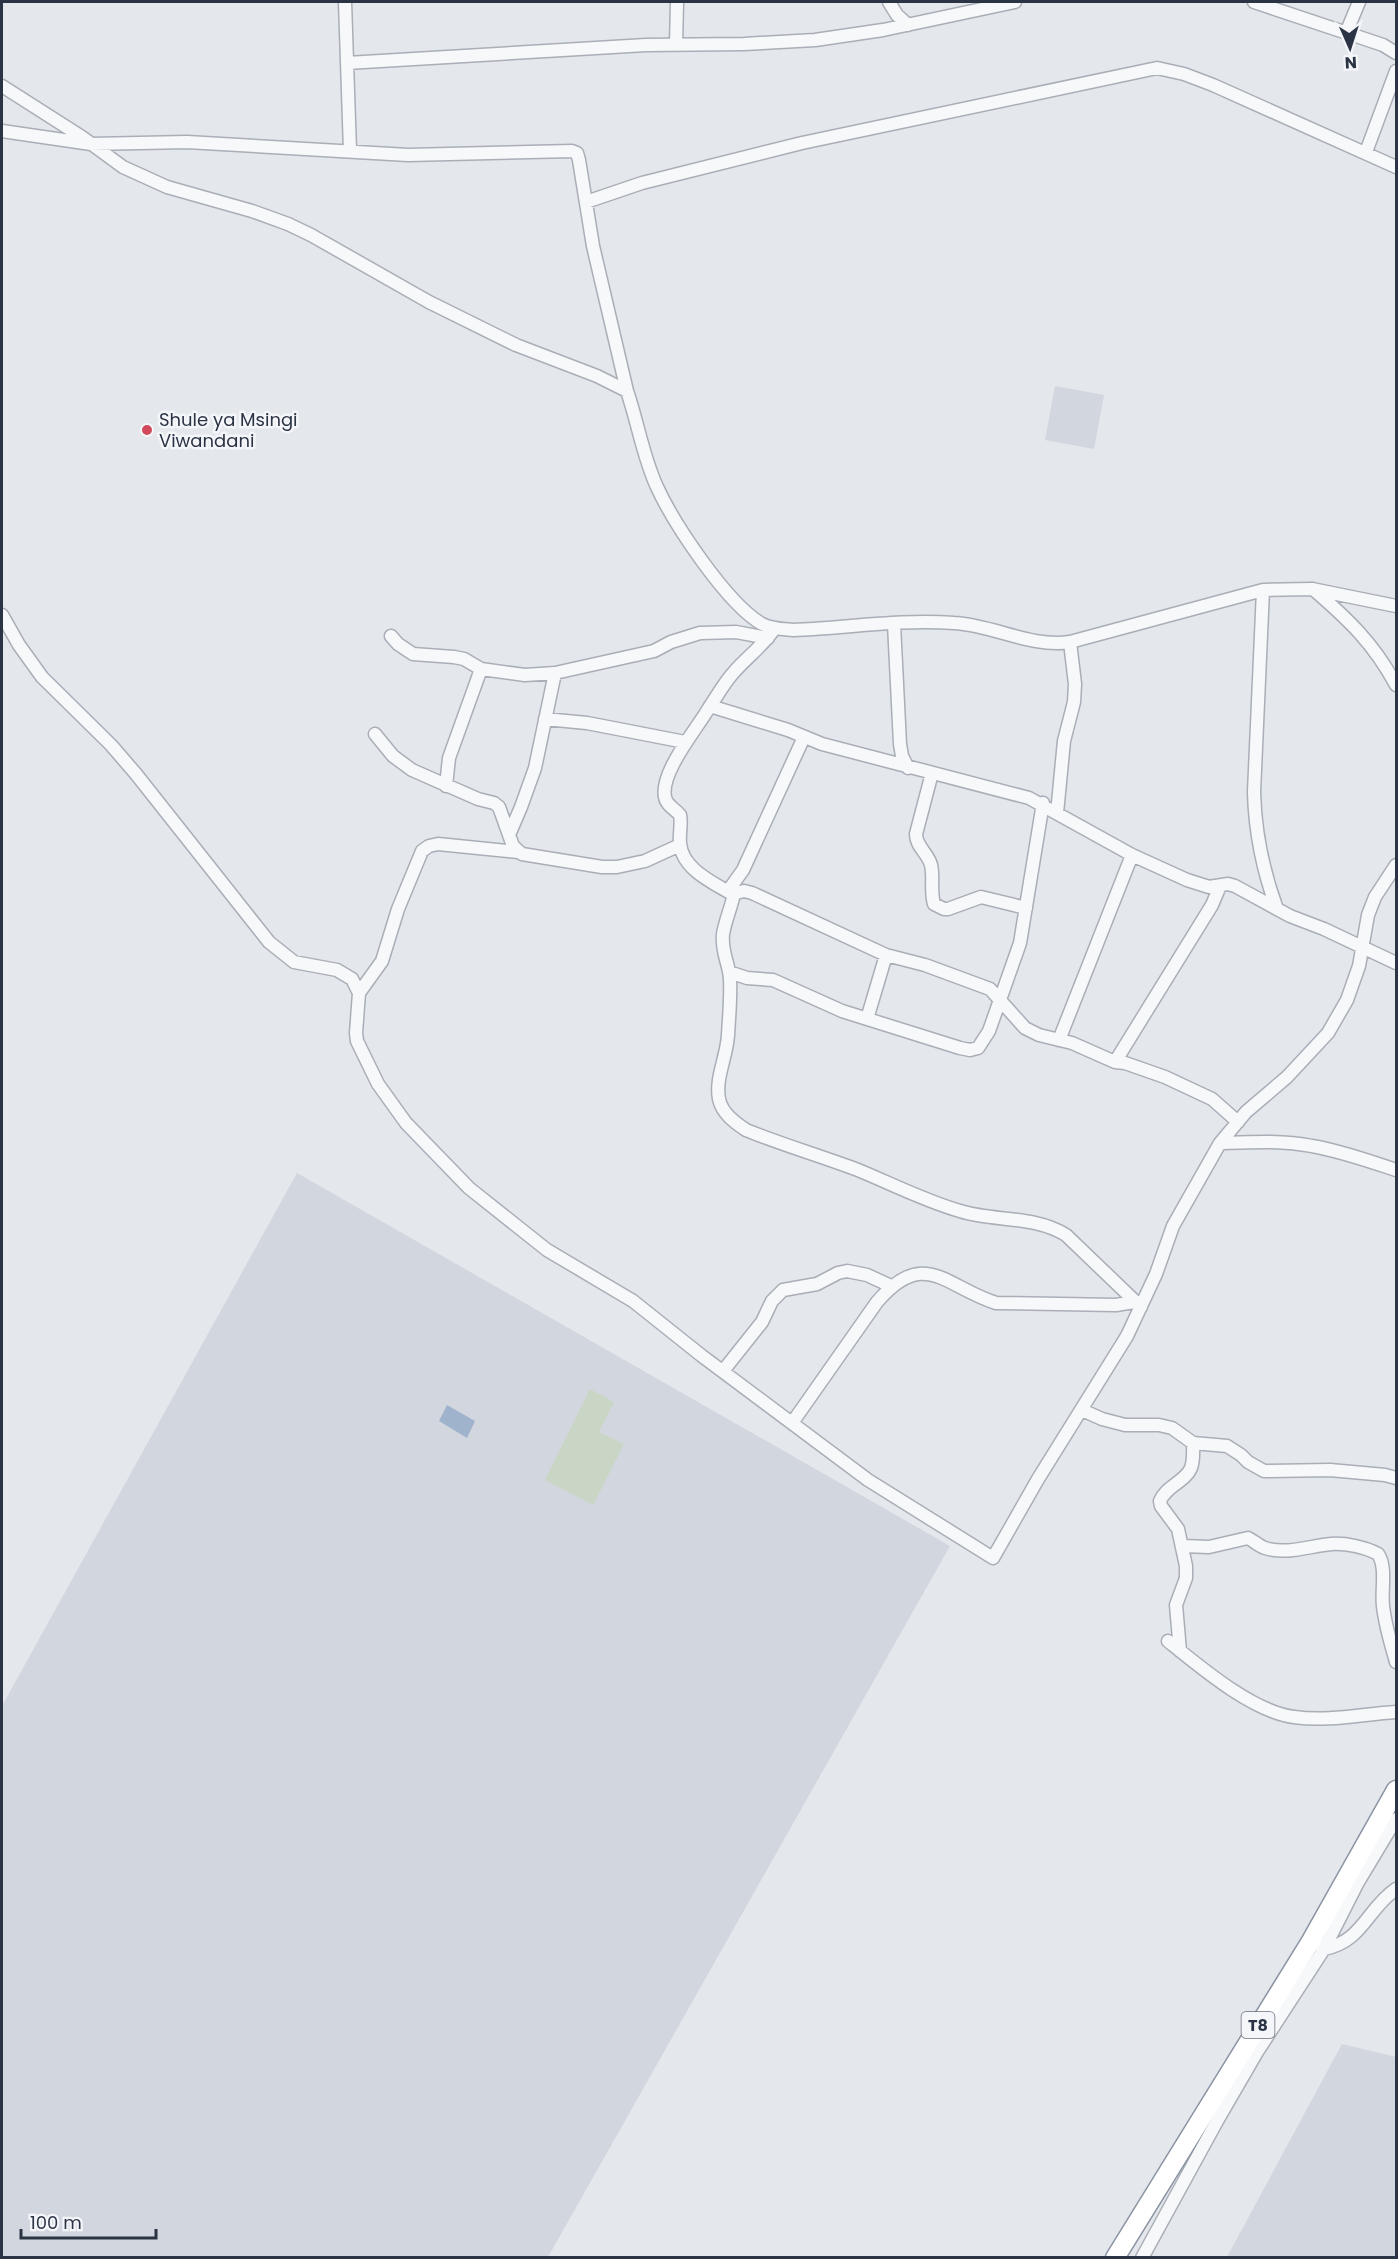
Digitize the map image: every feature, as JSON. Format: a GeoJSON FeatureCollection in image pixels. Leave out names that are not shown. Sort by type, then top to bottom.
{"type":"FeatureCollection","features":[{"type":"Feature","properties":{"kind":"highway","name":"T8"},"geometry":{"type":"LineString","coordinates":[[1115,2258],[1169,2167],[1317,1945],[1396,1790]]}},
{"type":"Feature","properties":{"kind":"street"},"geometry":{"type":"LineString","coordinates":[[345,2],[350,151]]}},
{"type":"Feature","properties":{"kind":"street"},"geometry":{"type":"LineString","coordinates":[[676,45],[677,2]]}},
{"type":"Feature","properties":{"kind":"street"},"geometry":{"type":"LineString","coordinates":[[889,2],[897,15],[909,25]]}},
{"type":"Feature","properties":{"kind":"street"},"geometry":{"type":"LineString","coordinates":[[347,63],[676,45],[815,40],[909,25],[1015,2]]}},
{"type":"Feature","properties":{"kind":"street"},"geometry":{"type":"LineString","coordinates":[[1254,2],[1383,45],[1396,53]]}},
{"type":"Feature","properties":{"kind":"street"},"geometry":{"type":"LineString","coordinates":[[1281,2],[1287,14]]}},
{"type":"Feature","properties":{"kind":"street"},"geometry":{"type":"LineString","coordinates":[[1346,33],[1359,2]]}},
{"type":"Feature","properties":{"kind":"street"},"geometry":{"type":"LineString","coordinates":[[586,202],[642,183],[802,143],[1157,69],[1184,74],[1213,85],[1396,166]]}},
{"type":"Feature","properties":{"kind":"street"},"geometry":{"type":"LineString","coordinates":[[1366,152],[1396,71]]}},
{"type":"Feature","properties":{"kind":"street"},"geometry":{"type":"LineString","coordinates":[[2,86],[123,167],[151,180],[196,196],[252,211],[311,235],[429,302],[516,345],[597,376],[627,392]]}},
{"type":"Feature","properties":{"kind":"street"},"geometry":{"type":"LineString","coordinates":[[2,131],[91,144],[187,142],[408,155],[572,151],[577,153],[593,246],[627,392],[657,488],[715,578],[738,605],[771,633]]}},
{"type":"Feature","properties":{"kind":"street"},"geometry":{"type":"LineString","coordinates":[[1312,589],[1349,620],[1384,663],[1396,685]]}},
{"type":"Feature","properties":{"kind":"street"},"geometry":{"type":"LineString","coordinates":[[391,636],[413,654],[454,657],[464,659],[482,669],[525,675],[555,673],[654,651],[671,642],[700,633],[771,633],[804,629],[952,622],[1055,644],[1071,642],[1263,590],[1312,589],[1396,606]]}},
{"type":"Feature","properties":{"kind":"street"},"geometry":{"type":"LineString","coordinates":[[1263,590],[1254,792],[1255,822],[1262,859],[1277,909]]}},
{"type":"Feature","properties":{"kind":"street"},"geometry":{"type":"LineString","coordinates":[[2,615],[19,645],[42,676],[111,745],[136,774],[269,942],[294,962],[328,968],[352,979],[359,993],[356,1033],[367,1064],[378,1084],[406,1123],[469,1188],[533,1240],[633,1301],[868,1480],[993,1558],[1038,1479],[1127,1336],[1138,1305],[1173,1226],[1220,1143],[1246,1112],[1308,1057],[1328,1034],[1347,1000],[1359,966],[1368,915],[1375,897],[1396,865]]}},
{"type":"Feature","properties":{"kind":"street"},"geometry":{"type":"LineString","coordinates":[[894,624],[900,744],[902,756],[908,768]]}},
{"type":"Feature","properties":{"kind":"street"},"geometry":{"type":"LineString","coordinates":[[771,633],[732,674],[685,742],[671,769],[665,790],[666,802],[680,815],[680,845],[690,866],[730,892],[733,898],[723,943],[723,952],[729,972],[728,1038],[718,1084],[719,1099],[723,1110],[735,1123],[773,1141],[856,1170],[941,1205],[981,1217],[1019,1220],[1049,1226],[1060,1231],[1138,1305]]}},
{"type":"Feature","properties":{"kind":"street"},"geometry":{"type":"LineString","coordinates":[[1057,813],[1062,750],[1074,702],[1075,684],[1071,642]]}},
{"type":"Feature","properties":{"kind":"street"},"geometry":{"type":"LineString","coordinates":[[446,786],[449,758],[482,669]]}},
{"type":"Feature","properties":{"kind":"street"},"geometry":{"type":"LineString","coordinates":[[509,835],[535,768],[555,673]]}},
{"type":"Feature","properties":{"kind":"street"},"geometry":{"type":"LineString","coordinates":[[710,706],[908,768],[994,787],[1043,803],[1132,855],[1203,886],[1227,884],[1235,886],[1277,909],[1396,963]]}},
{"type":"Feature","properties":{"kind":"street"},"geometry":{"type":"LineString","coordinates":[[545,719],[587,723],[685,742]]}},
{"type":"Feature","properties":{"kind":"street"},"geometry":{"type":"LineString","coordinates":[[375,734],[393,756],[412,770],[499,807],[518,852]]}},
{"type":"Feature","properties":{"kind":"street"},"geometry":{"type":"LineString","coordinates":[[730,892],[743,870],[804,737]]}},
{"type":"Feature","properties":{"kind":"street"},"geometry":{"type":"LineString","coordinates":[[932,773],[916,834],[918,845],[930,863],[934,904],[948,909],[981,897],[1026,908]]}},
{"type":"Feature","properties":{"kind":"street"},"geometry":{"type":"LineString","coordinates":[[729,972],[747,978],[773,980],[842,1011],[970,1050],[978,1048],[984,1041],[1020,943],[1043,803]]}},
{"type":"Feature","properties":{"kind":"street"},"geometry":{"type":"LineString","coordinates":[[359,993],[382,961],[398,909],[422,851],[429,846],[438,844],[518,852],[602,867],[617,867],[645,861],[680,845]]}},
{"type":"Feature","properties":{"kind":"street"},"geometry":{"type":"LineString","coordinates":[[1059,1040],[1132,855]]}},
{"type":"Feature","properties":{"kind":"street"},"geometry":{"type":"LineString","coordinates":[[1115,1062],[1212,905],[1220,886]]}},
{"type":"Feature","properties":{"kind":"street"},"geometry":{"type":"LineString","coordinates":[[730,892],[752,893],[886,955],[925,965],[990,989],[1025,1028],[1039,1035],[1072,1043],[1115,1062],[1125,1063],[1165,1077],[1212,1099],[1238,1122]]}},
{"type":"Feature","properties":{"kind":"street"},"geometry":{"type":"LineString","coordinates":[[867,1019],[886,955]]}},
{"type":"Feature","properties":{"kind":"street"},"geometry":{"type":"LineString","coordinates":[[1220,1143],[1259,1142],[1311,1146],[1345,1153],[1396,1170]]}},
{"type":"Feature","properties":{"kind":"street"},"geometry":{"type":"LineString","coordinates":[[723,1371],[762,1322],[772,1302],[783,1290],[817,1284],[847,1270],[867,1275],[891,1286]]}},
{"type":"Feature","properties":{"kind":"street"},"geometry":{"type":"LineString","coordinates":[[792,1423],[857,1329],[891,1286],[925,1272],[996,1303],[1138,1305]]}},
{"type":"Feature","properties":{"kind":"street"},"geometry":{"type":"LineString","coordinates":[[1082,1410],[1102,1419],[1125,1425],[1159,1425],[1172,1428],[1193,1443],[1227,1446],[1264,1471],[1330,1470],[1385,1474],[1396,1478]]}},
{"type":"Feature","properties":{"kind":"street"},"geometry":{"type":"LineString","coordinates":[[1180,1651],[1176,1605],[1186,1578],[1183,1546],[1178,1529],[1161,1506],[1160,1501],[1167,1490],[1187,1475],[1191,1466],[1193,1443]]}},
{"type":"Feature","properties":{"kind":"street"},"geometry":{"type":"LineString","coordinates":[[1183,1546],[1209,1547],[1248,1538],[1264,1548],[1280,1550],[1331,1544],[1348,1545],[1378,1554],[1382,1562],[1386,1626],[1396,1662]]}},
{"type":"Feature","properties":{"kind":"street"},"geometry":{"type":"LineString","coordinates":[[1168,1641],[1240,1694],[1281,1715],[1324,1718],[1396,1712]]}},
{"type":"Feature","properties":{"kind":"street"},"geometry":{"type":"LineString","coordinates":[[1142,2258],[1317,1945],[1396,1818]]}},
{"type":"Feature","properties":{"kind":"street"},"geometry":{"type":"LineString","coordinates":[[1317,1945],[1340,1946],[1355,1935],[1374,1910],[1396,1889]]}},
{"type":"Feature","properties":{"kind":"shaded area"},"geometry":{"type":"Polygon","coordinates":[[[1055,386],[1104,395],[1094,449],[1045,440],[1055,386]]]}},
{"type":"Feature","properties":{"kind":"shaded area"},"geometry":{"type":"Polygon","coordinates":[[[297,1173],[950,1546],[548,2257],[2,2258],[2,1706],[297,1173]]]}},
{"type":"Feature","properties":{"kind":"shaded area"},"geometry":{"type":"Polygon","coordinates":[[[1342,2044],[1396,2057],[1396,2257],[1227,2257],[1342,2044]]]}},
{"type":"Feature","properties":{"kind":"green space"},"geometry":{"type":"Polygon","coordinates":[[[590,1389],[614,1402],[599,1432],[624,1444],[593,1505],[545,1480],[590,1389]]]}},
{"type":"Feature","properties":{"kind":"water"},"geometry":{"type":"Polygon","coordinates":[[[447,1405],[475,1421],[467,1438],[439,1421],[447,1405]]]}},
{"type":"Feature","properties":{"kind":"place","name":"Shule ya Msingi Viwandani"},"geometry":{"type":"Point","coordinates":[147,430]}}]}
